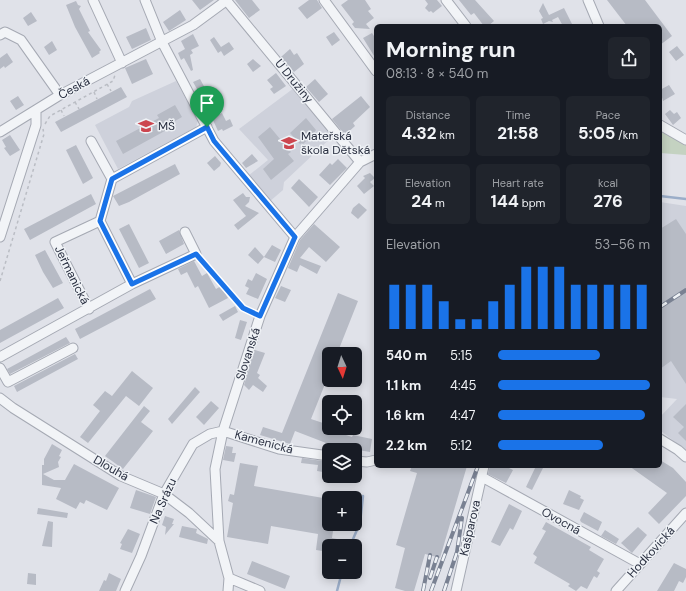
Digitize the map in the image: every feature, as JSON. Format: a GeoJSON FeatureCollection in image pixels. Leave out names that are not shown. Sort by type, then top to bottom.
{"type":"FeatureCollection","features":[{"type":"Feature","properties":{"kind":"street"},"geometry":{"type":"LineString","coordinates":[[93,0],[119,67]]}},
{"type":"Feature","properties":{"kind":"street"},"geometry":{"type":"LineString","coordinates":[[145,0],[162,42],[214,141],[295,237]]}},
{"type":"Feature","properties":{"kind":"street","name":"Česká"},"geometry":{"type":"LineString","coordinates":[[0,132],[60,95],[119,67],[193,25],[226,0]]}},
{"type":"Feature","properties":{"kind":"street","name":"U Družiny"},"geometry":{"type":"LineString","coordinates":[[226,0],[360,162]]}},
{"type":"Feature","properties":{"kind":"street"},"geometry":{"type":"LineString","coordinates":[[324,0],[374,68]]}},
{"type":"Feature","properties":{"kind":"street"},"geometry":{"type":"LineString","coordinates":[[446,0],[464,24]]}},
{"type":"Feature","properties":{"kind":"street"},"geometry":{"type":"LineString","coordinates":[[588,0],[598,24]]}},
{"type":"Feature","properties":{"kind":"street"},"geometry":{"type":"LineString","coordinates":[[0,34],[5,32],[21,40],[60,95]]}},
{"type":"Feature","properties":{"kind":"street"},"geometry":{"type":"LineString","coordinates":[[0,237],[36,124],[36,110]]}},
{"type":"Feature","properties":{"kind":"street"},"geometry":{"type":"LineString","coordinates":[[662,126],[686,140]]}},
{"type":"Feature","properties":{"kind":"street"},"geometry":{"type":"LineString","coordinates":[[112,179],[207,127]]}},
{"type":"Feature","properties":{"kind":"street"},"geometry":{"type":"LineString","coordinates":[[91,141],[112,179],[100,221],[132,284]]}},
{"type":"Feature","properties":{"kind":"street","name":"Slovanská"},"geometry":{"type":"LineString","coordinates":[[228,591],[229,578],[219,541],[215,469],[223,431],[260,316],[295,237],[360,162],[374,155]]}},
{"type":"Feature","properties":{"kind":"street","name":"Jeřmanická"},"geometry":{"type":"LineString","coordinates":[[89,309],[55,242],[100,221]]}},
{"type":"Feature","properties":{"kind":"street"},"geometry":{"type":"LineString","coordinates":[[185,232],[196,254]]}},
{"type":"Feature","properties":{"kind":"street","name":"Jeřmanická"},"geometry":{"type":"LineString","coordinates":[[0,357],[132,284],[196,254]]}},
{"type":"Feature","properties":{"kind":"street"},"geometry":{"type":"LineString","coordinates":[[0,368],[8,382],[72,348]]}},
{"type":"Feature","properties":{"kind":"street","name":"Dlouhá"},"geometry":{"type":"LineString","coordinates":[[0,398],[13,408],[121,476],[164,494],[189,513],[219,541]]}},
{"type":"Feature","properties":{"kind":"street","name":"Kamenická"},"geometry":{"type":"LineString","coordinates":[[223,431],[279,449],[322,455]]}},
{"type":"Feature","properties":{"kind":"street","name":"Na Srázu"},"geometry":{"type":"LineString","coordinates":[[125,591],[141,556],[164,494],[194,444],[210,434],[223,431]]}},
{"type":"Feature","properties":{"kind":"street"},"geometry":{"type":"LineString","coordinates":[[662,440],[686,457]]}},
{"type":"Feature","properties":{"kind":"street","name":"Kašparova"},"geometry":{"type":"LineString","coordinates":[[456,591],[484,468]]}},
{"type":"Feature","properties":{"kind":"street","name":"Ovocná"},"geometry":{"type":"LineString","coordinates":[[482,478],[640,564]]}},
{"type":"Feature","properties":{"kind":"street","name":"Hodkovická"},"geometry":{"type":"LineString","coordinates":[[616,591],[684,517]]}},
{"type":"Feature","properties":{"kind":"street"},"geometry":{"type":"LineString","coordinates":[[229,578],[260,591]]}},
{"type":"Feature","properties":{"kind":"path"},"geometry":{"type":"LineString","coordinates":[[0,281],[44,134],[43,128],[50,116],[113,81],[119,67]]}},
{"type":"Feature","properties":{"kind":"path"},"geometry":{"type":"LineString","coordinates":[[107,84],[111,91]]}},
{"type":"Feature","properties":{"kind":"path"},"geometry":{"type":"LineString","coordinates":[[94,92],[97,99]]}},
{"type":"Feature","properties":{"kind":"path"},"geometry":{"type":"LineString","coordinates":[[75,102],[78,109]]}},
{"type":"Feature","properties":{"kind":"path"},"geometry":{"type":"LineString","coordinates":[[61,110],[64,116]]}},
{"type":"Feature","properties":{"kind":"path"},"geometry":{"type":"LineString","coordinates":[[196,254],[243,308],[260,316]]}},
{"type":"Feature","properties":{"kind":"shaded area","name":"MŠ"},"geometry":{"type":"Polygon","coordinates":[[[176,81],[198,121],[196,127],[118,169],[95,125],[129,107],[132,101],[176,81]]]}},
{"type":"Feature","properties":{"kind":"shaded area","name":"Mateřská škola Dětská"},"geometry":{"type":"Polygon","coordinates":[[[294,88],[334,135],[284,182],[283,190],[269,202],[248,176],[268,160],[239,129],[294,88]]]}},
{"type":"Feature","properties":{"kind":"shaded area"},"geometry":{"type":"Polygon","coordinates":[[[662,202],[686,206],[686,451],[662,432],[662,415],[677,399],[662,397],[662,202]]]}},
{"type":"Feature","properties":{"kind":"green space"},"geometry":{"type":"Polygon","coordinates":[[[662,132],[686,145],[686,155],[662,153],[662,132]]]}},
{"type":"Feature","properties":{"kind":"building"},"geometry":{"type":"Polygon","coordinates":[[[192,0],[214,0],[200,10],[192,0]]]}},
{"type":"Feature","properties":{"kind":"building"},"geometry":{"type":"Polygon","coordinates":[[[235,0],[252,0],[260,10],[249,18],[235,0]]]}},
{"type":"Feature","properties":{"kind":"building"},"geometry":{"type":"Polygon","coordinates":[[[309,0],[317,0],[322,8],[307,19],[298,8],[309,0]]]}},
{"type":"Feature","properties":{"kind":"building"},"geometry":{"type":"Polygon","coordinates":[[[348,0],[365,0],[371,9],[368,11],[374,18],[366,24],[370,29],[355,28],[352,24],[354,22],[341,5],[348,0]]]}},
{"type":"Feature","properties":{"kind":"building"},"geometry":{"type":"Polygon","coordinates":[[[425,0],[437,0],[442,6],[433,13],[431,11],[429,12],[425,8],[428,4],[425,0]]]}},
{"type":"Feature","properties":{"kind":"building"},"geometry":{"type":"Polygon","coordinates":[[[459,0],[475,0],[494,21],[490,24],[482,24],[474,13],[471,15],[459,0]]]}},
{"type":"Feature","properties":{"kind":"building"},"geometry":{"type":"Polygon","coordinates":[[[607,0],[645,0],[672,36],[662,44],[662,24],[625,24],[607,0]]]}},
{"type":"Feature","properties":{"kind":"building"},"geometry":{"type":"Polygon","coordinates":[[[76,1],[78,5],[81,6],[79,9],[90,31],[88,32],[101,50],[99,52],[100,53],[92,58],[75,27],[66,5],[76,1]]]}},
{"type":"Feature","properties":{"kind":"building"},"geometry":{"type":"Polygon","coordinates":[[[543,3],[549,15],[564,8],[572,24],[562,24],[558,17],[552,20],[553,22],[549,21],[543,24],[541,19],[543,18],[539,11],[543,3]]]}},
{"type":"Feature","properties":{"kind":"building"},"geometry":{"type":"Polygon","coordinates":[[[180,10],[186,20],[169,31],[163,22],[180,10]]]}},
{"type":"Feature","properties":{"kind":"building"},"geometry":{"type":"Polygon","coordinates":[[[31,12],[37,21],[28,26],[23,18],[31,12]]]}},
{"type":"Feature","properties":{"kind":"building"},"geometry":{"type":"Polygon","coordinates":[[[146,28],[151,40],[132,49],[126,37],[146,28]]]}},
{"type":"Feature","properties":{"kind":"building"},"geometry":{"type":"Polygon","coordinates":[[[334,32],[340,40],[332,46],[326,37],[334,32]]]}},
{"type":"Feature","properties":{"kind":"building"},"geometry":{"type":"Polygon","coordinates":[[[372,33],[374,36],[374,56],[363,38],[372,33]]]}},
{"type":"Feature","properties":{"kind":"building"},"geometry":{"type":"Polygon","coordinates":[[[193,34],[199,46],[191,50],[193,53],[190,55],[193,70],[191,71],[184,58],[181,60],[178,53],[185,49],[181,41],[193,34]]]}},
{"type":"Feature","properties":{"kind":"building"},"geometry":{"type":"Polygon","coordinates":[[[214,37],[221,47],[229,42],[234,49],[224,56],[221,51],[218,53],[210,40],[214,37]]]}},
{"type":"Feature","properties":{"kind":"building"},"geometry":{"type":"Polygon","coordinates":[[[52,41],[57,50],[49,55],[44,47],[52,41]]]}},
{"type":"Feature","properties":{"kind":"building"},"geometry":{"type":"Polygon","coordinates":[[[677,46],[684,55],[676,61],[669,52],[677,46]]]}},
{"type":"Feature","properties":{"kind":"building"},"geometry":{"type":"Polygon","coordinates":[[[290,49],[294,55],[297,53],[304,64],[294,72],[281,57],[290,49]]]}},
{"type":"Feature","properties":{"kind":"building"},"geometry":{"type":"Polygon","coordinates":[[[7,53],[13,62],[5,68],[4,66],[0,69],[0,58],[7,53]]]}},
{"type":"Feature","properties":{"kind":"building"},"geometry":{"type":"Polygon","coordinates":[[[146,59],[153,74],[132,84],[125,68],[146,59]]]}},
{"type":"Feature","properties":{"kind":"building"},"geometry":{"type":"Polygon","coordinates":[[[253,59],[261,66],[253,72],[247,64],[253,59]]]}},
{"type":"Feature","properties":{"kind":"building"},"geometry":{"type":"Polygon","coordinates":[[[276,73],[286,86],[274,94],[270,89],[273,87],[267,80],[276,73]]]}},
{"type":"Feature","properties":{"kind":"building"},"geometry":{"type":"Polygon","coordinates":[[[200,79],[206,90],[210,89],[218,101],[206,105],[193,82],[200,79]]]}},
{"type":"Feature","properties":{"kind":"building"},"geometry":{"type":"Polygon","coordinates":[[[315,79],[328,94],[319,102],[306,87],[315,79]]]}},
{"type":"Feature","properties":{"kind":"building"},"geometry":{"type":"Polygon","coordinates":[[[669,85],[675,94],[663,101],[662,89],[669,85]]]}},
{"type":"Feature","properties":{"kind":"building"},"geometry":{"type":"Polygon","coordinates":[[[121,87],[127,97],[61,132],[55,122],[121,87]]]}},
{"type":"Feature","properties":{"kind":"building"},"geometry":{"type":"Polygon","coordinates":[[[18,96],[24,105],[16,110],[10,101],[18,96]]]}},
{"type":"Feature","properties":{"kind":"building"},"geometry":{"type":"Polygon","coordinates":[[[361,96],[370,107],[353,123],[355,126],[345,135],[332,119],[361,96]]]}},
{"type":"Feature","properties":{"kind":"building"},"geometry":{"type":"Polygon","coordinates":[[[175,105],[182,117],[170,124],[172,127],[123,154],[116,141],[159,118],[157,115],[175,105]]]}},
{"type":"Feature","properties":{"kind":"building"},"geometry":{"type":"Polygon","coordinates":[[[670,110],[674,114],[677,112],[681,118],[673,125],[665,114],[670,110]]]}},
{"type":"Feature","properties":{"kind":"building"},"geometry":{"type":"Polygon","coordinates":[[[222,113],[226,121],[230,119],[233,126],[223,131],[222,129],[218,131],[212,118],[222,113]]]}},
{"type":"Feature","properties":{"kind":"building"},"geometry":{"type":"Polygon","coordinates":[[[306,118],[316,130],[303,144],[300,144],[290,133],[306,118]]]}},
{"type":"Feature","properties":{"kind":"building"},"geometry":{"type":"Polygon","coordinates":[[[270,127],[291,152],[288,154],[294,161],[271,180],[263,169],[274,159],[258,137],[270,127]]]}},
{"type":"Feature","properties":{"kind":"building"},"geometry":{"type":"Polygon","coordinates":[[[10,135],[20,150],[10,156],[4,148],[6,147],[2,140],[10,135]]]}},
{"type":"Feature","properties":{"kind":"building"},"geometry":{"type":"Polygon","coordinates":[[[76,145],[93,178],[83,184],[66,150],[76,145]]]}},
{"type":"Feature","properties":{"kind":"building"},"geometry":{"type":"Polygon","coordinates":[[[252,154],[258,161],[246,168],[242,163],[252,154]]]}},
{"type":"Feature","properties":{"kind":"building"},"geometry":{"type":"Polygon","coordinates":[[[215,156],[221,163],[220,166],[214,171],[207,163],[215,156]]]}},
{"type":"Feature","properties":{"kind":"building"},"geometry":{"type":"Polygon","coordinates":[[[338,159],[347,168],[330,185],[319,175],[330,163],[332,165],[338,159]]]}},
{"type":"Feature","properties":{"kind":"building"},"geometry":{"type":"Polygon","coordinates":[[[175,164],[180,174],[119,206],[113,196],[175,164]]]}},
{"type":"Feature","properties":{"kind":"building"},"geometry":{"type":"Polygon","coordinates":[[[370,173],[374,177],[370,182],[374,186],[364,194],[357,186],[365,178],[363,176],[370,173]]]}},
{"type":"Feature","properties":{"kind":"building"},"geometry":{"type":"Polygon","coordinates":[[[299,179],[318,197],[309,207],[291,188],[299,179]]]}},
{"type":"Feature","properties":{"kind":"building"},"geometry":{"type":"Polygon","coordinates":[[[243,193],[246,197],[250,197],[249,202],[245,206],[259,213],[238,230],[234,225],[246,216],[233,200],[243,193]]]}},
{"type":"Feature","properties":{"kind":"building"},"geometry":{"type":"Polygon","coordinates":[[[91,194],[96,204],[30,240],[24,229],[91,194]]]}},
{"type":"Feature","properties":{"kind":"building"},"geometry":{"type":"Polygon","coordinates":[[[359,203],[367,210],[358,219],[351,213],[353,208],[359,203]]]}},
{"type":"Feature","properties":{"kind":"building"},"geometry":{"type":"Polygon","coordinates":[[[676,219],[686,234],[686,384],[671,361],[662,368],[662,228],[676,219]]]}},
{"type":"Feature","properties":{"kind":"building"},"geometry":{"type":"Polygon","coordinates":[[[129,224],[149,263],[139,268],[119,229],[129,224]]]}},
{"type":"Feature","properties":{"kind":"building"},"geometry":{"type":"Polygon","coordinates":[[[314,224],[340,247],[326,262],[309,247],[300,258],[321,266],[317,274],[300,265],[297,272],[288,268],[300,240],[314,224]]]}},
{"type":"Feature","properties":{"kind":"building"},"geometry":{"type":"Polygon","coordinates":[[[179,230],[184,244],[166,254],[159,241],[179,230]]]}},
{"type":"Feature","properties":{"kind":"building"},"geometry":{"type":"Polygon","coordinates":[[[272,245],[281,250],[275,262],[264,257],[272,245]]]}},
{"type":"Feature","properties":{"kind":"building"},"geometry":{"type":"Polygon","coordinates":[[[255,247],[264,257],[258,264],[248,255],[255,247]]]}},
{"type":"Feature","properties":{"kind":"building"},"geometry":{"type":"Polygon","coordinates":[[[45,250],[63,283],[53,288],[35,255],[45,250]]]}},
{"type":"Feature","properties":{"kind":"building"},"geometry":{"type":"Polygon","coordinates":[[[194,261],[202,276],[207,273],[216,289],[221,286],[228,298],[209,308],[198,286],[195,288],[187,272],[181,275],[178,269],[194,261]]]}},
{"type":"Feature","properties":{"kind":"building"},"geometry":{"type":"Polygon","coordinates":[[[256,273],[267,279],[258,299],[246,294],[249,288],[245,286],[248,279],[252,281],[256,273]]]}},
{"type":"Feature","properties":{"kind":"building"},"geometry":{"type":"Polygon","coordinates":[[[281,286],[291,290],[285,302],[275,298],[281,286]]]}},
{"type":"Feature","properties":{"kind":"building"},"geometry":{"type":"Polygon","coordinates":[[[150,289],[156,299],[80,339],[75,329],[150,289]]]}},
{"type":"Feature","properties":{"kind":"building"},"geometry":{"type":"Polygon","coordinates":[[[338,293],[358,301],[340,347],[322,347],[322,387],[324,387],[311,419],[322,423],[322,435],[346,435],[352,437],[353,435],[372,439],[370,452],[362,451],[362,443],[326,443],[295,431],[290,444],[260,435],[263,427],[282,433],[338,293]]]}},
{"type":"Feature","properties":{"kind":"building"},"geometry":{"type":"Polygon","coordinates":[[[58,298],[64,308],[0,343],[0,330],[58,298]]]}},
{"type":"Feature","properties":{"kind":"building"},"geometry":{"type":"Polygon","coordinates":[[[235,306],[238,312],[223,321],[219,315],[235,306]]]}},
{"type":"Feature","properties":{"kind":"building"},"geometry":{"type":"Polygon","coordinates":[[[240,320],[247,322],[241,340],[235,338],[240,320]]]}},
{"type":"Feature","properties":{"kind":"building"},"geometry":{"type":"Polygon","coordinates":[[[66,337],[70,343],[10,374],[7,369],[66,337]]]}},
{"type":"Feature","properties":{"kind":"building"},"geometry":{"type":"Polygon","coordinates":[[[255,350],[265,353],[257,373],[260,375],[258,378],[267,386],[263,392],[253,385],[249,390],[244,385],[255,350]]]}},
{"type":"Feature","properties":{"kind":"building"},"geometry":{"type":"Polygon","coordinates":[[[75,354],[78,359],[17,392],[14,386],[75,354]]]}},
{"type":"Feature","properties":{"kind":"building"},"geometry":{"type":"Polygon","coordinates":[[[132,371],[153,388],[139,406],[126,396],[88,443],[80,437],[100,411],[93,405],[105,391],[112,396],[132,371]]]}},
{"type":"Feature","properties":{"kind":"building"},"geometry":{"type":"Polygon","coordinates":[[[195,387],[200,392],[172,424],[168,419],[195,387]]]}},
{"type":"Feature","properties":{"kind":"building"},"geometry":{"type":"Polygon","coordinates":[[[211,401],[219,408],[204,425],[196,417],[211,401]]]}},
{"type":"Feature","properties":{"kind":"building"},"geometry":{"type":"Polygon","coordinates":[[[686,404],[686,441],[678,433],[684,427],[673,417],[686,404]]]}},
{"type":"Feature","properties":{"kind":"building"},"geometry":{"type":"Polygon","coordinates":[[[144,406],[150,411],[141,422],[153,431],[123,469],[105,456],[144,406]]]}},
{"type":"Feature","properties":{"kind":"building"},"geometry":{"type":"Polygon","coordinates":[[[52,444],[62,450],[59,456],[61,457],[58,462],[59,467],[43,474],[54,480],[65,480],[74,464],[119,488],[107,510],[86,500],[84,504],[80,502],[76,509],[56,499],[61,488],[42,485],[42,465],[44,465],[44,459],[52,444]]]}},
{"type":"Feature","properties":{"kind":"building"},"geometry":{"type":"Polygon","coordinates":[[[226,446],[233,447],[232,453],[236,453],[234,462],[223,460],[226,446]]]}},
{"type":"Feature","properties":{"kind":"building"},"geometry":{"type":"Polygon","coordinates":[[[302,458],[322,461],[322,472],[317,471],[318,465],[301,463],[302,458]]]}},
{"type":"Feature","properties":{"kind":"building"},"geometry":{"type":"Polygon","coordinates":[[[662,461],[673,468],[686,482],[686,496],[659,524],[648,513],[667,493],[632,468],[662,468],[662,461]]]}},
{"type":"Feature","properties":{"kind":"building"},"geometry":{"type":"Polygon","coordinates":[[[240,463],[258,466],[254,486],[322,498],[322,531],[333,531],[332,538],[337,539],[322,539],[322,551],[316,550],[318,534],[271,526],[268,544],[227,537],[233,503],[228,501],[230,494],[234,495],[240,463]]]}},
{"type":"Feature","properties":{"kind":"building"},"geometry":{"type":"Polygon","coordinates":[[[411,468],[466,468],[440,558],[425,554],[414,591],[405,591],[395,588],[405,548],[396,545],[417,473],[410,471],[411,468]]]}},
{"type":"Feature","properties":{"kind":"building"},"geometry":{"type":"Polygon","coordinates":[[[490,468],[509,468],[513,470],[506,483],[488,474],[490,468]]]}},
{"type":"Feature","properties":{"kind":"building"},"geometry":{"type":"Polygon","coordinates":[[[535,468],[543,468],[532,490],[526,487],[535,468]]]}},
{"type":"Feature","properties":{"kind":"building"},"geometry":{"type":"Polygon","coordinates":[[[136,490],[156,497],[150,514],[130,508],[136,490]]]}},
{"type":"Feature","properties":{"kind":"building"},"geometry":{"type":"Polygon","coordinates":[[[569,490],[581,496],[580,498],[584,500],[579,510],[563,504],[569,490]]]}},
{"type":"Feature","properties":{"kind":"building"},"geometry":{"type":"Polygon","coordinates":[[[509,504],[522,511],[513,530],[510,528],[500,546],[491,542],[509,504]]]}},
{"type":"Feature","properties":{"kind":"building"},"geometry":{"type":"Polygon","coordinates":[[[38,508],[68,513],[67,518],[37,514],[38,508]]]}},
{"type":"Feature","properties":{"kind":"building"},"geometry":{"type":"Polygon","coordinates":[[[584,512],[602,522],[598,531],[581,522],[580,520],[584,512]]]}},
{"type":"Feature","properties":{"kind":"building"},"geometry":{"type":"Polygon","coordinates":[[[165,516],[174,519],[172,524],[174,524],[165,535],[166,527],[162,525],[165,516]]]}},
{"type":"Feature","properties":{"kind":"building"},"geometry":{"type":"Polygon","coordinates":[[[48,521],[53,522],[52,547],[42,546],[48,521]]]}},
{"type":"Feature","properties":{"kind":"building"},"geometry":{"type":"Polygon","coordinates":[[[546,522],[591,547],[589,550],[604,559],[597,571],[600,573],[597,578],[594,576],[587,589],[581,586],[576,591],[568,586],[570,584],[534,563],[537,557],[533,554],[546,531],[542,529],[546,522]]]}},
{"type":"Feature","properties":{"kind":"building"},"geometry":{"type":"Polygon","coordinates":[[[182,526],[197,529],[196,533],[208,539],[207,544],[179,537],[182,526]]]}},
{"type":"Feature","properties":{"kind":"building"},"geometry":{"type":"Polygon","coordinates":[[[638,527],[647,535],[632,553],[621,543],[638,527]]]}},
{"type":"Feature","properties":{"kind":"building"},"geometry":{"type":"Polygon","coordinates":[[[128,529],[140,534],[132,553],[120,549],[122,544],[120,543],[128,529]]]}},
{"type":"Feature","properties":{"kind":"building"},"geometry":{"type":"Polygon","coordinates":[[[605,530],[619,539],[616,544],[601,536],[605,530]]]}},
{"type":"Feature","properties":{"kind":"building"},"geometry":{"type":"Polygon","coordinates":[[[252,561],[290,576],[285,589],[247,574],[252,561]]]}},
{"type":"Feature","properties":{"kind":"building"},"geometry":{"type":"Polygon","coordinates":[[[674,563],[686,569],[686,577],[683,583],[679,581],[674,591],[657,591],[674,563]]]}},
{"type":"Feature","properties":{"kind":"building"},"geometry":{"type":"Polygon","coordinates":[[[28,573],[36,574],[36,585],[27,584],[28,573]]]}},
{"type":"Feature","properties":{"kind":"building"},"geometry":{"type":"Polygon","coordinates":[[[109,573],[121,579],[116,591],[99,591],[104,580],[106,581],[109,573]]]}},
{"type":"Feature","properties":{"kind":"waterway"},"geometry":{"type":"LineString","coordinates":[[662,196],[686,199]]}},
{"type":"Feature","properties":{"kind":"waterway"},"geometry":{"type":"LineString","coordinates":[[353,539],[360,523],[363,496]]}},
{"type":"Feature","properties":{"kind":"waterway"},"geometry":{"type":"LineString","coordinates":[[337,591],[340,579]]}},
{"type":"Feature","properties":{"kind":"railway"},"geometry":{"type":"LineString","coordinates":[[662,306],[686,290]]}},
{"type":"Feature","properties":{"kind":"railway"},"geometry":{"type":"LineString","coordinates":[[431,591],[477,468]]}},
{"type":"Feature","properties":{"kind":"railway"},"geometry":{"type":"LineString","coordinates":[[444,591],[457,552],[462,518]]}},
{"type":"Feature","properties":{"kind":"railway"},"geometry":{"type":"LineString","coordinates":[[423,591],[430,555]]}},
{"type":"Feature","properties":{"kind":"railway"},"geometry":{"type":"LineString","coordinates":[[430,578],[437,557]]}},
{"type":"Feature","properties":{"kind":"place","name":"MŠ"},"geometry":{"type":"Point","coordinates":[146,126]}},
{"type":"Feature","properties":{"kind":"place","name":"Mateřská škola Dětská"},"geometry":{"type":"Point","coordinates":[289,143]}},
{"type":"Feature","properties":{"kind":"route"},"geometry":{"type":"LineString","coordinates":[[207,127],[214,141],[295,237],[260,316],[243,308],[196,254],[132,284],[100,221],[112,179],[207,127]]}}]}
